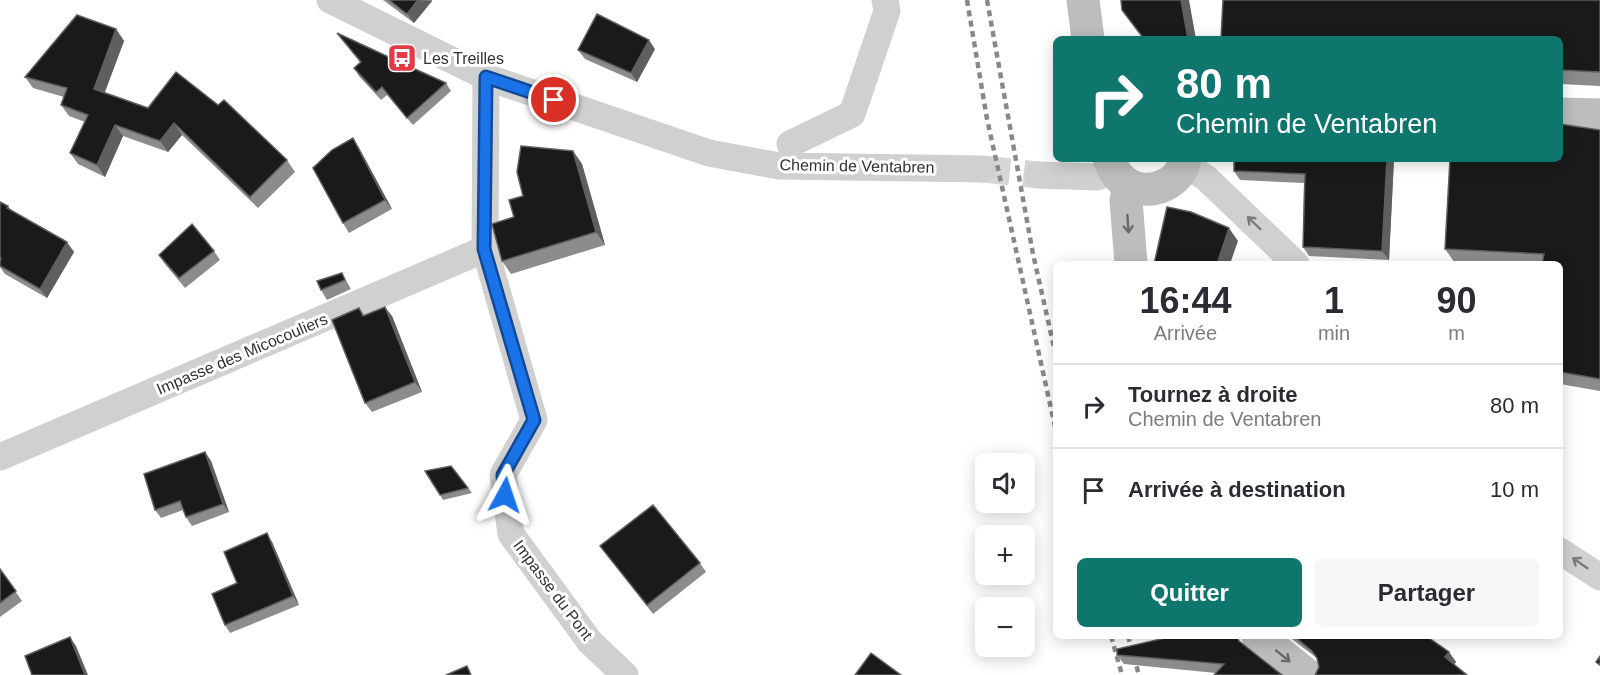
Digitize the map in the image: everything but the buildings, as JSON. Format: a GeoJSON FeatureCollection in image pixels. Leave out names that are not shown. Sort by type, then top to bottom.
{"type":"FeatureCollection","features":[{"type":"Feature","properties":{"kind":"street","name":"Chemin de Ventabren"},"geometry":{"type":"LineString","coordinates":[[330,0],[486,77],[709,153],[779,166],[983,169]]}},
{"type":"Feature","properties":{"kind":"street"},"geometry":{"type":"LineString","coordinates":[[790,144],[852,114],[887,11],[885,0]]}},
{"type":"Feature","properties":{"kind":"street"},"geometry":{"type":"LineString","coordinates":[[1083,0],[1088,36]]}},
{"type":"Feature","properties":{"kind":"street","name":"Impasse du Pont"},"geometry":{"type":"LineString","coordinates":[[486,77],[484,249],[534,420],[503,475],[511,534],[590,642],[625,675]]}},
{"type":"Feature","properties":{"kind":"street"},"geometry":{"type":"LineString","coordinates":[[1563,114],[1600,115]]}},
{"type":"Feature","properties":{"kind":"street"},"geometry":{"type":"LineString","coordinates":[[1038,175],[1097,177],[1117,172],[1151,189],[1172,182],[1184,162]]}},
{"type":"Feature","properties":{"kind":"street"},"geometry":{"type":"LineString","coordinates":[[1186,162],[1293,261]]}},
{"type":"Feature","properties":{"kind":"street"},"geometry":{"type":"LineString","coordinates":[[1117,172],[1126,200],[1131,261]]}},
{"type":"Feature","properties":{"kind":"street","name":"Impasse des Micocouliers"},"geometry":{"type":"LineString","coordinates":[[0,457],[484,249]]}},
{"type":"Feature","properties":{"kind":"street"},"geometry":{"type":"LineString","coordinates":[[1563,553],[1600,577]]}},
{"type":"Feature","properties":{"kind":"street"},"geometry":{"type":"LineString","coordinates":[[1262,639],[1307,675]]}},
{"type":"Feature","properties":{"kind":"tunnel"},"geometry":{"type":"LineString","coordinates":[[983,169],[1038,175]]}},
{"type":"Feature","properties":{"kind":"railway"},"geometry":{"type":"LineString","coordinates":[[967,0],[987,119],[1053,417]]}},
{"type":"Feature","properties":{"kind":"railway"},"geometry":{"type":"LineString","coordinates":[[987,0],[1033,254],[1053,343]]}},
{"type":"Feature","properties":{"kind":"railway"},"geometry":{"type":"LineString","coordinates":[[1112,639],[1122,675]]}},
{"type":"Feature","properties":{"kind":"railway"},"geometry":{"type":"LineString","coordinates":[[1129,639],[1139,675]]}},
{"type":"Feature","properties":{"kind":"place","name":"Les Treilles"},"geometry":{"type":"Point","coordinates":[402,58]}},
{"type":"Feature","properties":{"kind":"route"},"geometry":{"type":"LineString","coordinates":[[505,495],[503,475],[534,420],[484,249],[486,77],[554,100]]}}]}
